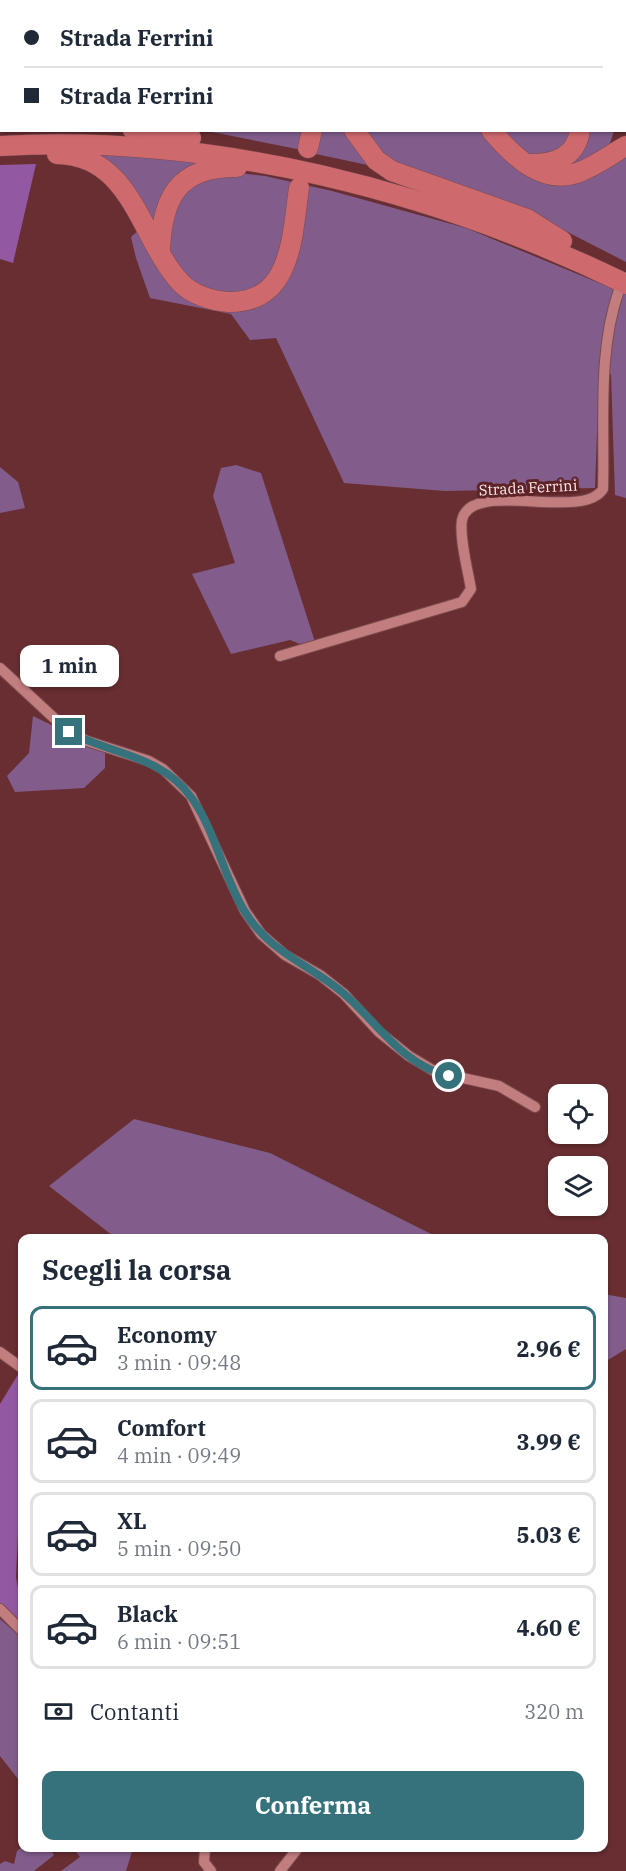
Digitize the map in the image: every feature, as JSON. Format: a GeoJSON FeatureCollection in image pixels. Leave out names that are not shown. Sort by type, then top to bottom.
{"type":"FeatureCollection","features":[{"type":"Feature","properties":{"kind":"highway"},"geometry":{"type":"LineString","coordinates":[[146,132],[240,146],[332,165],[458,202],[562,241],[626,270]]}},
{"type":"Feature","properties":{"kind":"highway"},"geometry":{"type":"LineString","coordinates":[[355,132],[376,160],[392,171],[527,219],[562,241]]}},
{"type":"Feature","properties":{"kind":"highway"},"geometry":{"type":"LineString","coordinates":[[493,132],[508,151],[524,164],[541,172],[560,176],[577,172],[626,146]]}},
{"type":"Feature","properties":{"kind":"highway"},"geometry":{"type":"LineString","coordinates":[[524,164],[545,164],[567,156],[581,132]]}},
{"type":"Feature","properties":{"kind":"highway"},"geometry":{"type":"LineString","coordinates":[[608,156],[616,132]]}},
{"type":"Feature","properties":{"kind":"highway"},"geometry":{"type":"LineString","coordinates":[[0,146],[59,144],[166,148],[231,158],[324,177],[394,196],[528,240],[623,287]]}},
{"type":"Feature","properties":{"kind":"highway"},"geometry":{"type":"LineString","coordinates":[[0,154],[66,154],[83,159],[102,170],[129,195],[168,268],[182,284],[198,295],[217,301],[241,302],[263,293],[281,277],[289,257],[299,188]]}},
{"type":"Feature","properties":{"kind":"highway"},"geometry":{"type":"LineString","coordinates":[[160,251],[161,222],[178,187],[194,175],[213,168],[235,167],[347,191],[394,196]]}},
{"type":"Feature","properties":{"kind":"street","name":"Strada Ferrini"},"geometry":{"type":"LineString","coordinates":[[280,656],[462,602],[471,589],[462,521],[467,509],[473,505],[490,502],[583,501],[600,495],[603,489],[605,359],[610,316],[623,287]]}},
{"type":"Feature","properties":{"kind":"street"},"geometry":{"type":"LineString","coordinates":[[0,668],[69,732],[87,741],[149,761],[163,769],[191,796],[245,912],[261,934],[285,955],[336,987],[379,1032],[409,1056],[436,1072],[499,1086],[535,1107]]}},
{"type":"Feature","properties":{"kind":"street"},"geometry":{"type":"LineString","coordinates":[[0,1352],[18,1365]]}},
{"type":"Feature","properties":{"kind":"street"},"geometry":{"type":"LineString","coordinates":[[0,1609],[18,1627]]}},
{"type":"Feature","properties":{"kind":"street"},"geometry":{"type":"LineString","coordinates":[[205,1852],[204,1862],[210,1871]]}},
{"type":"Feature","properties":{"kind":"street"},"geometry":{"type":"LineString","coordinates":[[280,1871],[295,1852]]}},
{"type":"Feature","properties":{"kind":"shaded area"},"geometry":{"type":"Polygon","coordinates":[[[212,132],[309,132],[302,150],[212,132]]]}},
{"type":"Feature","properties":{"kind":"shaded area"},"geometry":{"type":"Polygon","coordinates":[[[320,132],[350,132],[372,166],[316,154],[320,132]]]}},
{"type":"Feature","properties":{"kind":"shaded area"},"geometry":{"type":"Polygon","coordinates":[[[359,132],[482,132],[509,161],[536,176],[626,153],[626,262],[544,220],[392,165],[359,132]]]}},
{"type":"Feature","properties":{"kind":"shaded area"},"geometry":{"type":"Polygon","coordinates":[[[501,132],[573,132],[563,150],[531,157],[501,132]]]}},
{"type":"Feature","properties":{"kind":"shaded area"},"geometry":{"type":"Polygon","coordinates":[[[587,132],[614,132],[609,146],[563,171],[587,132]]]}},
{"type":"Feature","properties":{"kind":"shaded area"},"geometry":{"type":"Polygon","coordinates":[[[81,152],[205,161],[193,180],[221,171],[265,176],[332,191],[466,228],[626,294],[626,498],[615,495],[611,374],[599,377],[595,488],[445,491],[344,483],[276,338],[250,340],[231,314],[150,298],[131,237],[149,221],[81,152]]]}},
{"type":"Feature","properties":{"kind":"shaded area"},"geometry":{"type":"Polygon","coordinates":[[[36,164],[13,263],[0,259],[0,165],[36,164]]]}},
{"type":"Feature","properties":{"kind":"shaded area"},"geometry":{"type":"Polygon","coordinates":[[[236,465],[261,473],[315,642],[300,644],[290,640],[231,654],[192,574],[235,563],[213,496],[221,468],[236,465]]]}},
{"type":"Feature","properties":{"kind":"shaded area"},"geometry":{"type":"Polygon","coordinates":[[[0,467],[18,482],[25,508],[0,513],[0,467]]]}},
{"type":"Feature","properties":{"kind":"shaded area"},"geometry":{"type":"Polygon","coordinates":[[[33,716],[105,751],[105,768],[84,788],[15,792],[7,776],[29,753],[33,716]]]}},
{"type":"Feature","properties":{"kind":"shaded area"},"geometry":{"type":"Polygon","coordinates":[[[134,1119],[270,1153],[431,1234],[111,1234],[49,1186],[134,1119]]]}},
{"type":"Feature","properties":{"kind":"shaded area"},"geometry":{"type":"Polygon","coordinates":[[[608,1295],[626,1298],[626,1349],[608,1360],[608,1295]]]}},
{"type":"Feature","properties":{"kind":"shaded area"},"geometry":{"type":"Polygon","coordinates":[[[18,1375],[16,1577],[18,1627],[0,1609],[0,1404],[18,1375]]]}},
{"type":"Feature","properties":{"kind":"shaded area"},"geometry":{"type":"Polygon","coordinates":[[[0,1619],[18,1635],[18,1779],[0,1756],[0,1619]]]}},
{"type":"Feature","properties":{"kind":"shaded area"},"geometry":{"type":"Polygon","coordinates":[[[17,1851],[52,1852],[54,1855],[34,1871],[0,1871],[0,1864],[5,1861],[14,1864],[17,1851]]]}},
{"type":"Feature","properties":{"kind":"shaded area"},"geometry":{"type":"Polygon","coordinates":[[[76,1852],[132,1852],[126,1871],[61,1871],[80,1857],[76,1852]]]}},
{"type":"Feature","properties":{"kind":"route"},"geometry":{"type":"LineString","coordinates":[[69,732],[87,741],[149,761],[163,769],[191,796],[245,912],[261,934],[285,955],[320,975],[344,994],[379,1032],[409,1056],[436,1072],[449,1076]]}}]}
